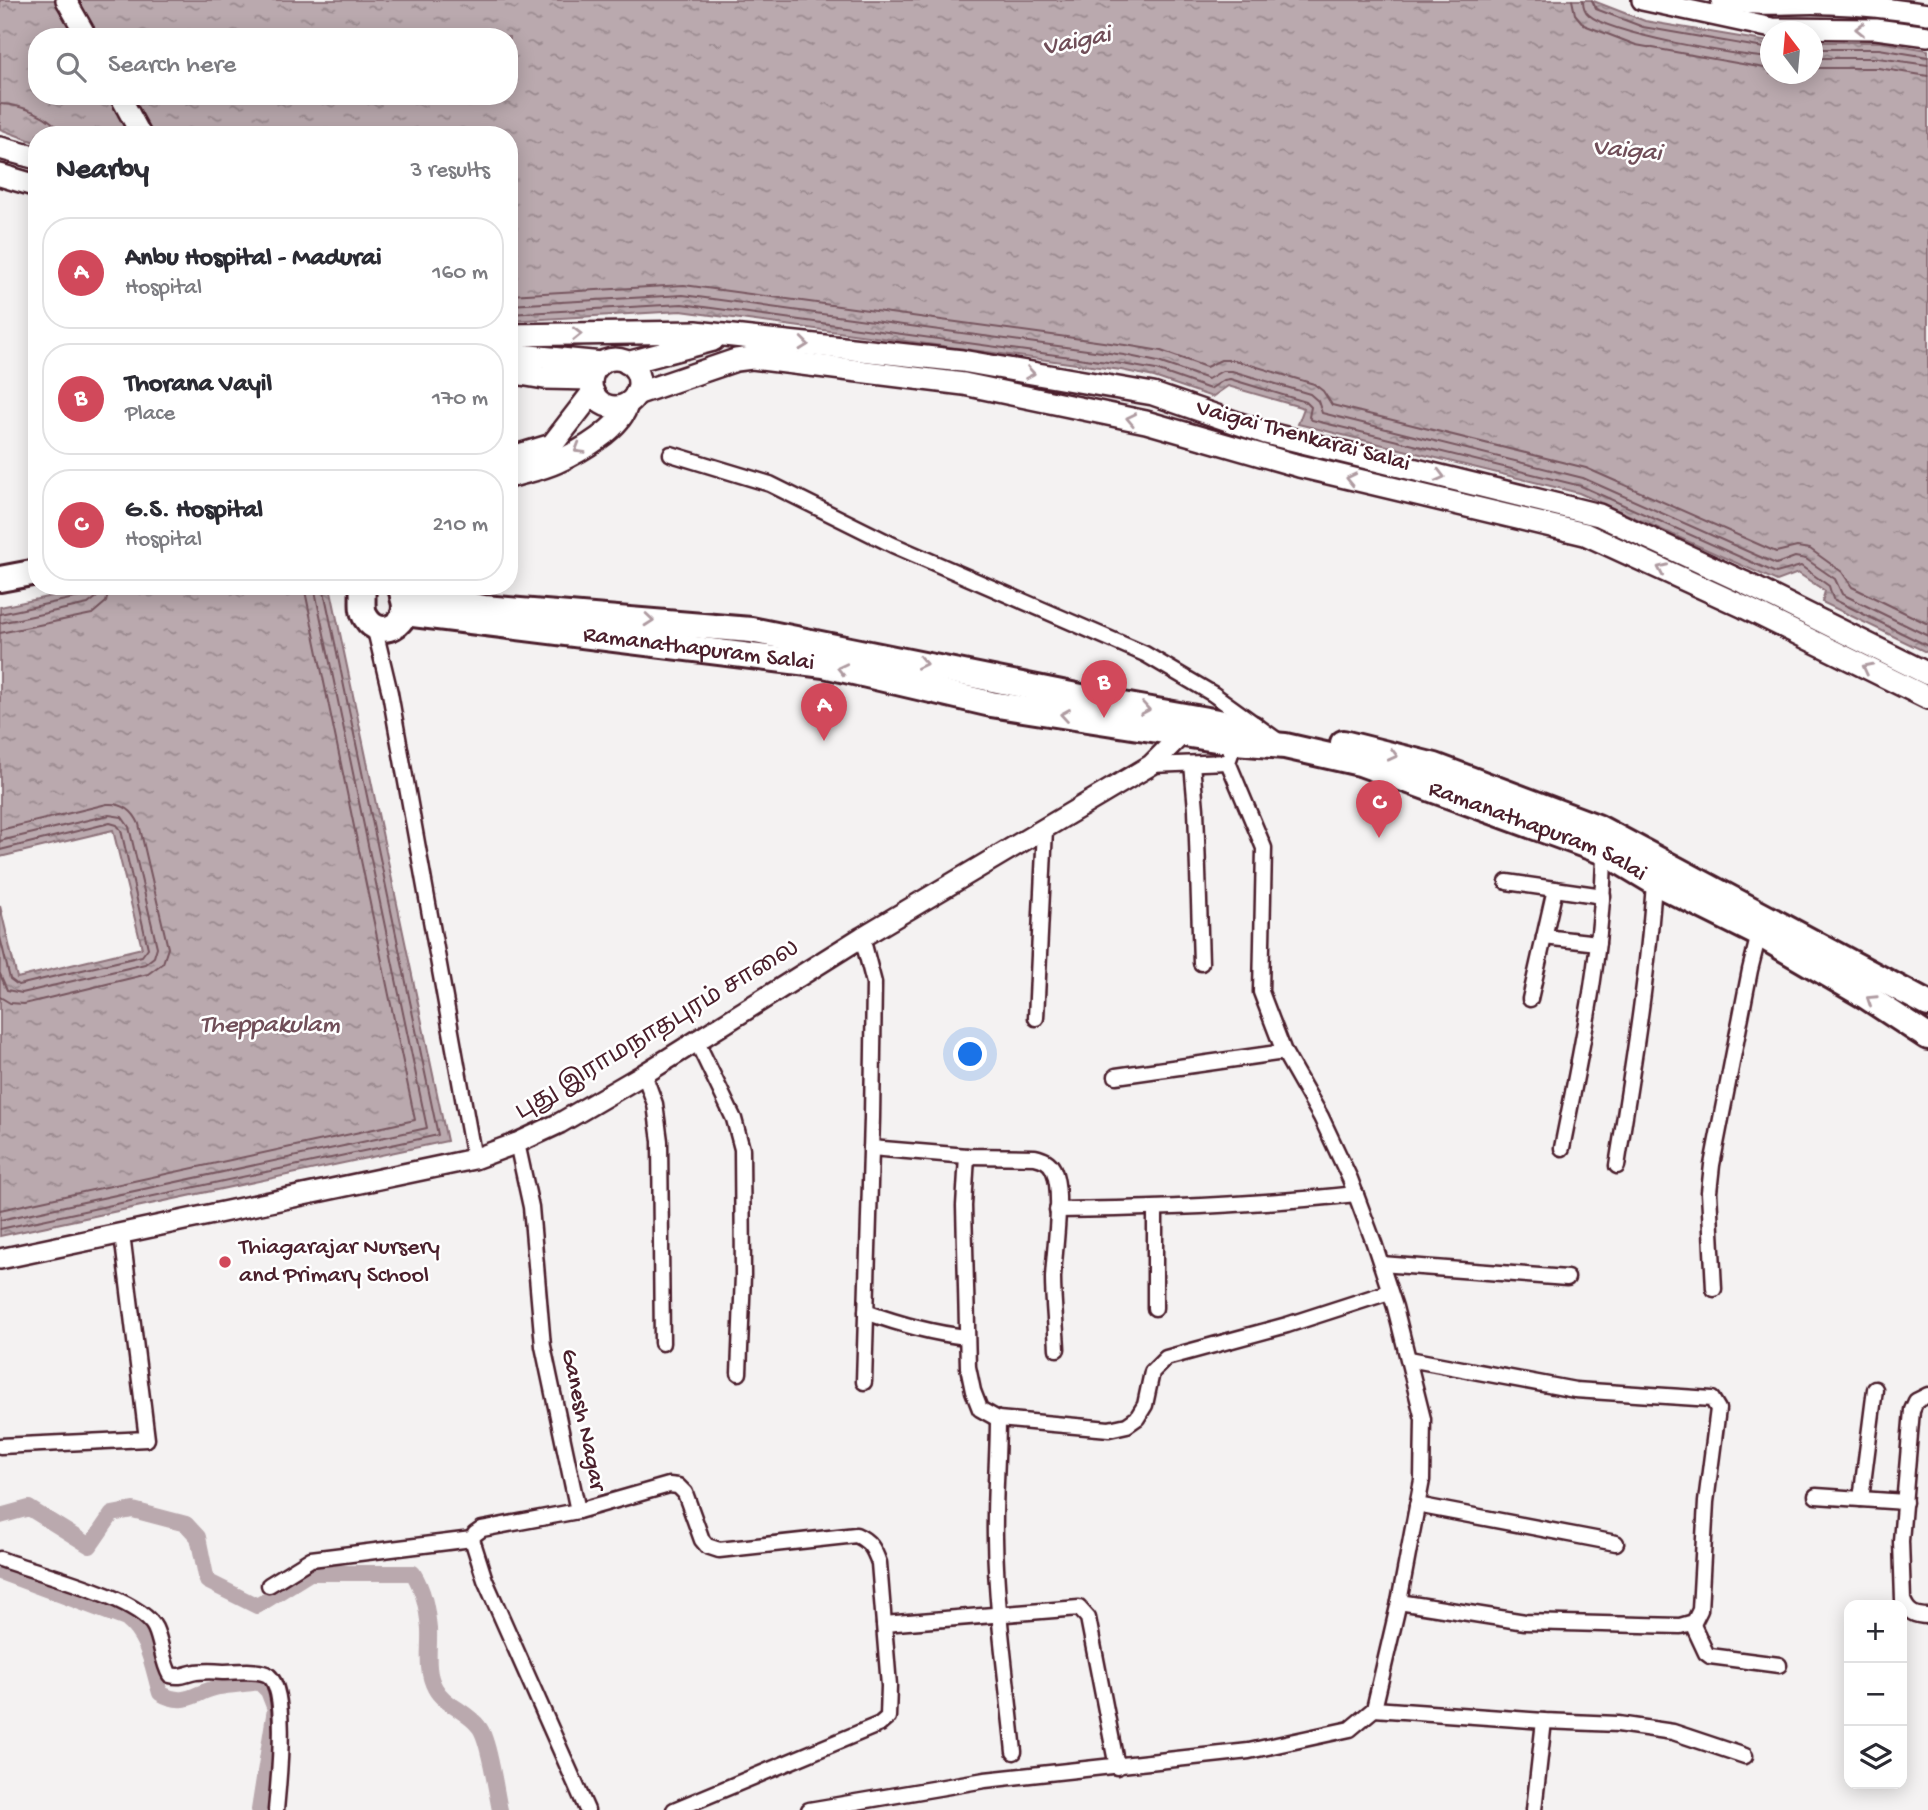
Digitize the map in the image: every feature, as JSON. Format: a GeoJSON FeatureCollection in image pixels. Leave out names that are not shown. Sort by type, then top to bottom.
{"type":"FeatureCollection","features":[{"type":"Feature","properties":{"kind":"highway"},"geometry":{"type":"LineString","coordinates":[[0,563],[28,558]]}},
{"type":"Feature","properties":{"kind":"highway"},"geometry":{"type":"LineString","coordinates":[[0,579],[28,574]]}},
{"type":"Feature","properties":{"kind":"highway"},"geometry":{"type":"LineString","coordinates":[[363,595],[365,617],[374,626],[393,627],[402,619],[412,595]]}},
{"type":"Feature","properties":{"kind":"highway","name":"Ramanathapuram Salai"},"geometry":{"type":"LineString","coordinates":[[412,595],[824,665],[991,704],[1190,726],[1263,730],[1357,746],[1435,766],[1597,827],[1928,1004]]}},
{"type":"Feature","properties":{"kind":"highway","name":"Ramanathapuram Salai"},"geometry":{"type":"LineString","coordinates":[[412,595],[484,608],[751,630],[1106,702],[1190,726],[1231,752],[1285,746],[1360,763],[1604,852],[1654,882],[1759,934],[1867,997],[1928,1037]]}},
{"type":"Feature","properties":{"kind":"main road"},"geometry":{"type":"LineString","coordinates":[[66,0],[82,28]]}},
{"type":"Feature","properties":{"kind":"main road"},"geometry":{"type":"LineString","coordinates":[[1642,0],[1772,28],[1876,30],[1928,36]]}},
{"type":"Feature","properties":{"kind":"main road"},"geometry":{"type":"LineString","coordinates":[[1721,0],[1747,5],[1829,4],[1884,7],[1928,14]]}},
{"type":"Feature","properties":{"kind":"main road"},"geometry":{"type":"LineString","coordinates":[[125,105],[136,126]]}},
{"type":"Feature","properties":{"kind":"main road"},"geometry":{"type":"LineString","coordinates":[[0,148],[28,156]]}},
{"type":"Feature","properties":{"kind":"main road"},"geometry":{"type":"LineString","coordinates":[[0,175],[28,183]]}},
{"type":"Feature","properties":{"kind":"main road","name":"Vaigai Thenkarai Salai"},"geometry":{"type":"LineString","coordinates":[[518,335],[696,332],[962,361],[1153,394],[1266,433],[1599,515],[1743,582],[1928,674]]}},
{"type":"Feature","properties":{"kind":"main road","name":"Vaigai Thenkarai Salai"},"geometry":{"type":"LineString","coordinates":[[627,363],[727,337]]}},
{"type":"Feature","properties":{"kind":"main road"},"geometry":{"type":"LineString","coordinates":[[518,356],[596,378]]}},
{"type":"Feature","properties":{"kind":"main road","name":"Vaigai Thenkarai Salai"},"geometry":{"type":"LineString","coordinates":[[631,399],[736,360],[752,358],[964,384],[1146,422],[1299,466],[1585,534],[1744,607],[1928,698]]}},
{"type":"Feature","properties":{"kind":"main road"},"geometry":{"type":"LineString","coordinates":[[518,455],[552,445],[596,378],[615,360],[627,363],[636,374],[638,380],[631,399],[616,425],[556,463],[518,474]]}},
{"type":"Feature","properties":{"kind":"main road"},"geometry":{"type":"LineString","coordinates":[[518,374],[544,378],[596,378]]}},
{"type":"Feature","properties":{"kind":"main road"},"geometry":{"type":"LineString","coordinates":[[596,378],[601,403],[620,406],[631,399]]}},
{"type":"Feature","properties":{"kind":"main road","name":"புது இராமநாதபுரம் சாலை"},"geometry":{"type":"LineString","coordinates":[[0,1259],[474,1158],[517,1143],[561,1123],[644,1074],[862,937],[1151,765],[1190,726]]}},
{"type":"Feature","properties":{"kind":"street"},"geometry":{"type":"LineString","coordinates":[[671,454],[770,484],[893,545],[1145,654],[1213,694],[1285,746]]}},
{"type":"Feature","properties":{"kind":"street"},"geometry":{"type":"LineString","coordinates":[[374,626],[390,693],[474,1158]]}},
{"type":"Feature","properties":{"kind":"street"},"geometry":{"type":"LineString","coordinates":[[809,1810],[985,1780],[1249,1751],[1350,1729],[1374,1709],[1399,1602],[1422,1480],[1423,1419],[1409,1359],[1381,1264],[1356,1194],[1321,1117],[1284,1052],[1261,992],[1264,848],[1231,752],[1192,764],[1151,765]]}},
{"type":"Feature","properties":{"kind":"street"},"geometry":{"type":"LineString","coordinates":[[1192,764],[1201,963]]}},
{"type":"Feature","properties":{"kind":"street"},"geometry":{"type":"LineString","coordinates":[[1036,1018],[1045,829]]}},
{"type":"Feature","properties":{"kind":"street"},"geometry":{"type":"LineString","coordinates":[[1562,1148],[1598,943],[1604,852]]}},
{"type":"Feature","properties":{"kind":"street"},"geometry":{"type":"LineString","coordinates":[[1507,882],[1603,896]]}},
{"type":"Feature","properties":{"kind":"street"},"geometry":{"type":"LineString","coordinates":[[1617,1166],[1640,1018],[1654,882]]}},
{"type":"Feature","properties":{"kind":"street"},"geometry":{"type":"LineString","coordinates":[[1530,999],[1555,889]]}},
{"type":"Feature","properties":{"kind":"street"},"geometry":{"type":"LineString","coordinates":[[1714,1289],[1710,1179],[1759,934]]}},
{"type":"Feature","properties":{"kind":"street"},"geometry":{"type":"LineString","coordinates":[[862,937],[874,983],[864,1382]]}},
{"type":"Feature","properties":{"kind":"street"},"geometry":{"type":"LineString","coordinates":[[1544,937],[1598,943]]}},
{"type":"Feature","properties":{"kind":"street"},"geometry":{"type":"LineString","coordinates":[[696,1040],[734,1119],[742,1149],[743,1275],[738,1373]]}},
{"type":"Feature","properties":{"kind":"street"},"geometry":{"type":"LineString","coordinates":[[1116,1076],[1284,1052]]}},
{"type":"Feature","properties":{"kind":"street"},"geometry":{"type":"LineString","coordinates":[[644,1074],[655,1104],[660,1141],[662,1343]]}},
{"type":"Feature","properties":{"kind":"street","name":"Ganesh Nagar"},"geometry":{"type":"LineString","coordinates":[[268,1585],[312,1559],[472,1539],[481,1529],[578,1510],[544,1346],[531,1207],[517,1143]]}},
{"type":"Feature","properties":{"kind":"street"},"geometry":{"type":"LineString","coordinates":[[871,1149],[967,1156],[1035,1157],[1045,1160],[1052,1167],[1056,1179],[1057,1210],[1053,1280],[1057,1349]]}},
{"type":"Feature","properties":{"kind":"street"},"geometry":{"type":"LineString","coordinates":[[967,1156],[964,1206],[966,1337],[973,1391],[981,1409],[998,1419],[1109,1429],[1126,1425],[1137,1419],[1145,1405],[1152,1372],[1158,1363],[1166,1358],[1287,1325],[1389,1292]]}},
{"type":"Feature","properties":{"kind":"street"},"geometry":{"type":"LineString","coordinates":[[1057,1210],[1155,1209],[1281,1202],[1356,1194]]}},
{"type":"Feature","properties":{"kind":"street"},"geometry":{"type":"LineString","coordinates":[[1155,1209],[1156,1308]]}},
{"type":"Feature","properties":{"kind":"street"},"geometry":{"type":"LineString","coordinates":[[0,1446],[147,1439],[122,1234]]}},
{"type":"Feature","properties":{"kind":"street"},"geometry":{"type":"LineString","coordinates":[[1381,1264],[1567,1278]]}},
{"type":"Feature","properties":{"kind":"street"},"geometry":{"type":"LineString","coordinates":[[866,1312],[942,1335],[966,1337]]}},
{"type":"Feature","properties":{"kind":"street"},"geometry":{"type":"LineString","coordinates":[[1399,1602],[1525,1622],[1680,1626],[1692,1623],[1700,1610],[1706,1502],[1718,1409],[1715,1401],[1575,1390],[1409,1359]]}},
{"type":"Feature","properties":{"kind":"street"},"geometry":{"type":"LineString","coordinates":[[1861,1499],[1875,1389]]}},
{"type":"Feature","properties":{"kind":"street"},"geometry":{"type":"LineString","coordinates":[[1928,1395],[1916,1401],[1912,1410],[1900,1541],[1903,1600],[1910,1613],[1928,1616]]}},
{"type":"Feature","properties":{"kind":"street"},"geometry":{"type":"LineString","coordinates":[[998,1419],[995,1536],[1014,1752]]}},
{"type":"Feature","properties":{"kind":"street"},"geometry":{"type":"LineString","coordinates":[[578,1510],[669,1485],[678,1486],[685,1493],[702,1541],[707,1546],[719,1550],[856,1535],[873,1547],[879,1563],[889,1686],[888,1717],[880,1724],[674,1810]]}},
{"type":"Feature","properties":{"kind":"street"},"geometry":{"type":"LineString","coordinates":[[1816,1496],[1905,1502]]}},
{"type":"Feature","properties":{"kind":"street"},"geometry":{"type":"LineString","coordinates":[[1417,1505],[1616,1544]]}},
{"type":"Feature","properties":{"kind":"street"},"geometry":{"type":"LineString","coordinates":[[472,1539],[485,1580],[587,1810]]}},
{"type":"Feature","properties":{"kind":"street"},"geometry":{"type":"LineString","coordinates":[[0,1559],[70,1580],[133,1607],[148,1618],[155,1628],[170,1675],[180,1677],[196,1672],[216,1671],[267,1674],[274,1680],[279,1701],[281,1754],[276,1810]]}},
{"type":"Feature","properties":{"kind":"street"},"geometry":{"type":"LineString","coordinates":[[884,1624],[1076,1608],[1088,1618],[1117,1767]]}},
{"type":"Feature","properties":{"kind":"street"},"geometry":{"type":"LineString","coordinates":[[1692,1623],[1710,1656],[1779,1665]]}},
{"type":"Feature","properties":{"kind":"street"},"geometry":{"type":"LineString","coordinates":[[1374,1709],[1618,1724],[1674,1732],[1745,1756]]}},
{"type":"Feature","properties":{"kind":"street"},"geometry":{"type":"LineString","coordinates":[[1534,1810],[1544,1721]]}},
{"type":"Feature","properties":{"kind":"water","name":"Vaigai"},"geometry":{"type":"Polygon","coordinates":[[[0,0],[1591,0],[1645,21],[1760,40],[1760,84],[1823,84],[1823,42],[1880,42],[1928,50],[1928,653],[1822,602],[1825,591],[1798,573],[1777,581],[1579,493],[1298,424],[1304,408],[1228,386],[1212,397],[1154,377],[1121,370],[681,311],[518,320],[518,126],[28,126],[28,140],[0,129],[0,0]]]}},
{"type":"Feature","properties":{"kind":"water","name":"Theppakulam"},"geometry":{"type":"Polygon","coordinates":[[[57,595],[332,595],[447,1141],[0,1236],[0,906],[17,978],[142,948],[113,830],[0,857],[0,607],[57,595]]]}},
{"type":"Feature","properties":{"kind":"waterway"},"geometry":{"type":"LineString","coordinates":[[0,1516],[29,1508],[90,1546],[112,1514],[133,1510],[186,1524],[198,1537],[207,1581],[257,1606],[310,1573],[413,1573],[426,1607],[432,1681],[439,1694],[474,1721],[483,1733],[500,1810]]}},
{"type":"Feature","properties":{"kind":"waterway"},"geometry":{"type":"LineString","coordinates":[[0,1572],[126,1619],[145,1643],[160,1693],[169,1697],[184,1699],[210,1689],[259,1682],[268,1691],[275,1709],[259,1810]]}},
{"type":"Feature","properties":{"kind":"place","name":"Thorana Vayil"},"geometry":{"type":"Point","coordinates":[1104,718]}},
{"type":"Feature","properties":{"kind":"place","name":"Anbu Hospital - Madurai"},"geometry":{"type":"Point","coordinates":[824,741]}},
{"type":"Feature","properties":{"kind":"place","name":"G.S. Hospital"},"geometry":{"type":"Point","coordinates":[1379,838]}},
{"type":"Feature","properties":{"kind":"place","name":"Thiagarajar Nursery and Primary School"},"geometry":{"type":"Point","coordinates":[225,1262]}}]}
